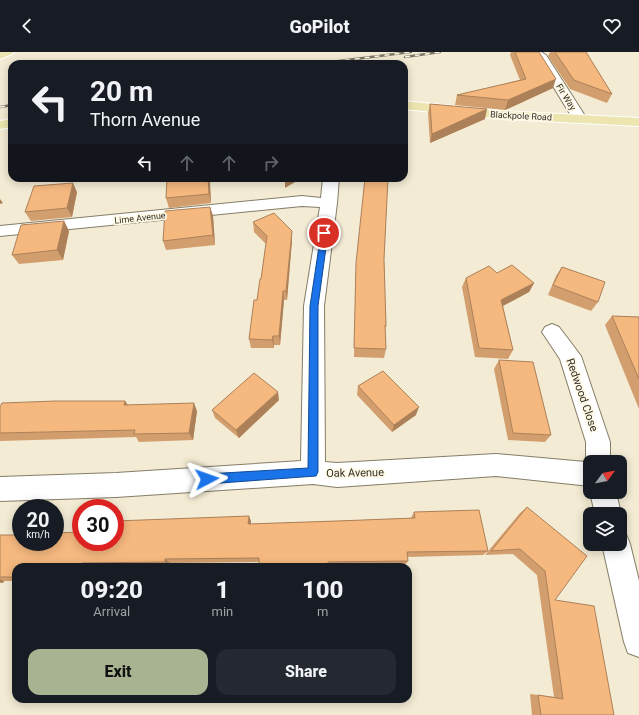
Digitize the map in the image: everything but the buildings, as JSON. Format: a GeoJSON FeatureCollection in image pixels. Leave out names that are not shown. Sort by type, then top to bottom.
{"type":"FeatureCollection","features":[{"type":"Feature","properties":{"kind":"main road"},"geometry":{"type":"LineString","coordinates":[[0,56],[8,52]]}},
{"type":"Feature","properties":{"kind":"main road","name":"Blackpole Road"},"geometry":{"type":"LineString","coordinates":[[408,105],[501,116],[639,122]]}},
{"type":"Feature","properties":{"kind":"street","name":"Fir Way"},"geometry":{"type":"LineString","coordinates":[[540,54],[580,119]]}},
{"type":"Feature","properties":{"kind":"street"},"geometry":{"type":"LineString","coordinates":[[313,472],[314,306],[331,182]]}},
{"type":"Feature","properties":{"kind":"street","name":"Lime Avenue"},"geometry":{"type":"LineString","coordinates":[[0,232],[302,201],[329,203]]}},
{"type":"Feature","properties":{"kind":"street","name":"Redwood Close"},"geometry":{"type":"LineString","coordinates":[[552,332],[570,356],[598,442],[598,455]]}},
{"type":"Feature","properties":{"kind":"street","name":"Oak Avenue"},"geometry":{"type":"LineString","coordinates":[[0,489],[116,484],[313,472],[337,475],[496,466],[583,473]]}},
{"type":"Feature","properties":{"kind":"street"},"geometry":{"type":"LineString","coordinates":[[618,551],[639,642]]}},
{"type":"Feature","properties":{"kind":"railway"},"geometry":{"type":"LineString","coordinates":[[347,60],[411,52]]}},
{"type":"Feature","properties":{"kind":"railway"},"geometry":{"type":"LineString","coordinates":[[405,57],[440,52]]}},
{"type":"Feature","properties":{"kind":"railway"},"geometry":{"type":"LineString","coordinates":[[0,107],[8,106]]}},
{"type":"Feature","properties":{"kind":"route"},"geometry":{"type":"LineString","coordinates":[[207,479],[313,472],[314,306],[324,233]]}}]}
